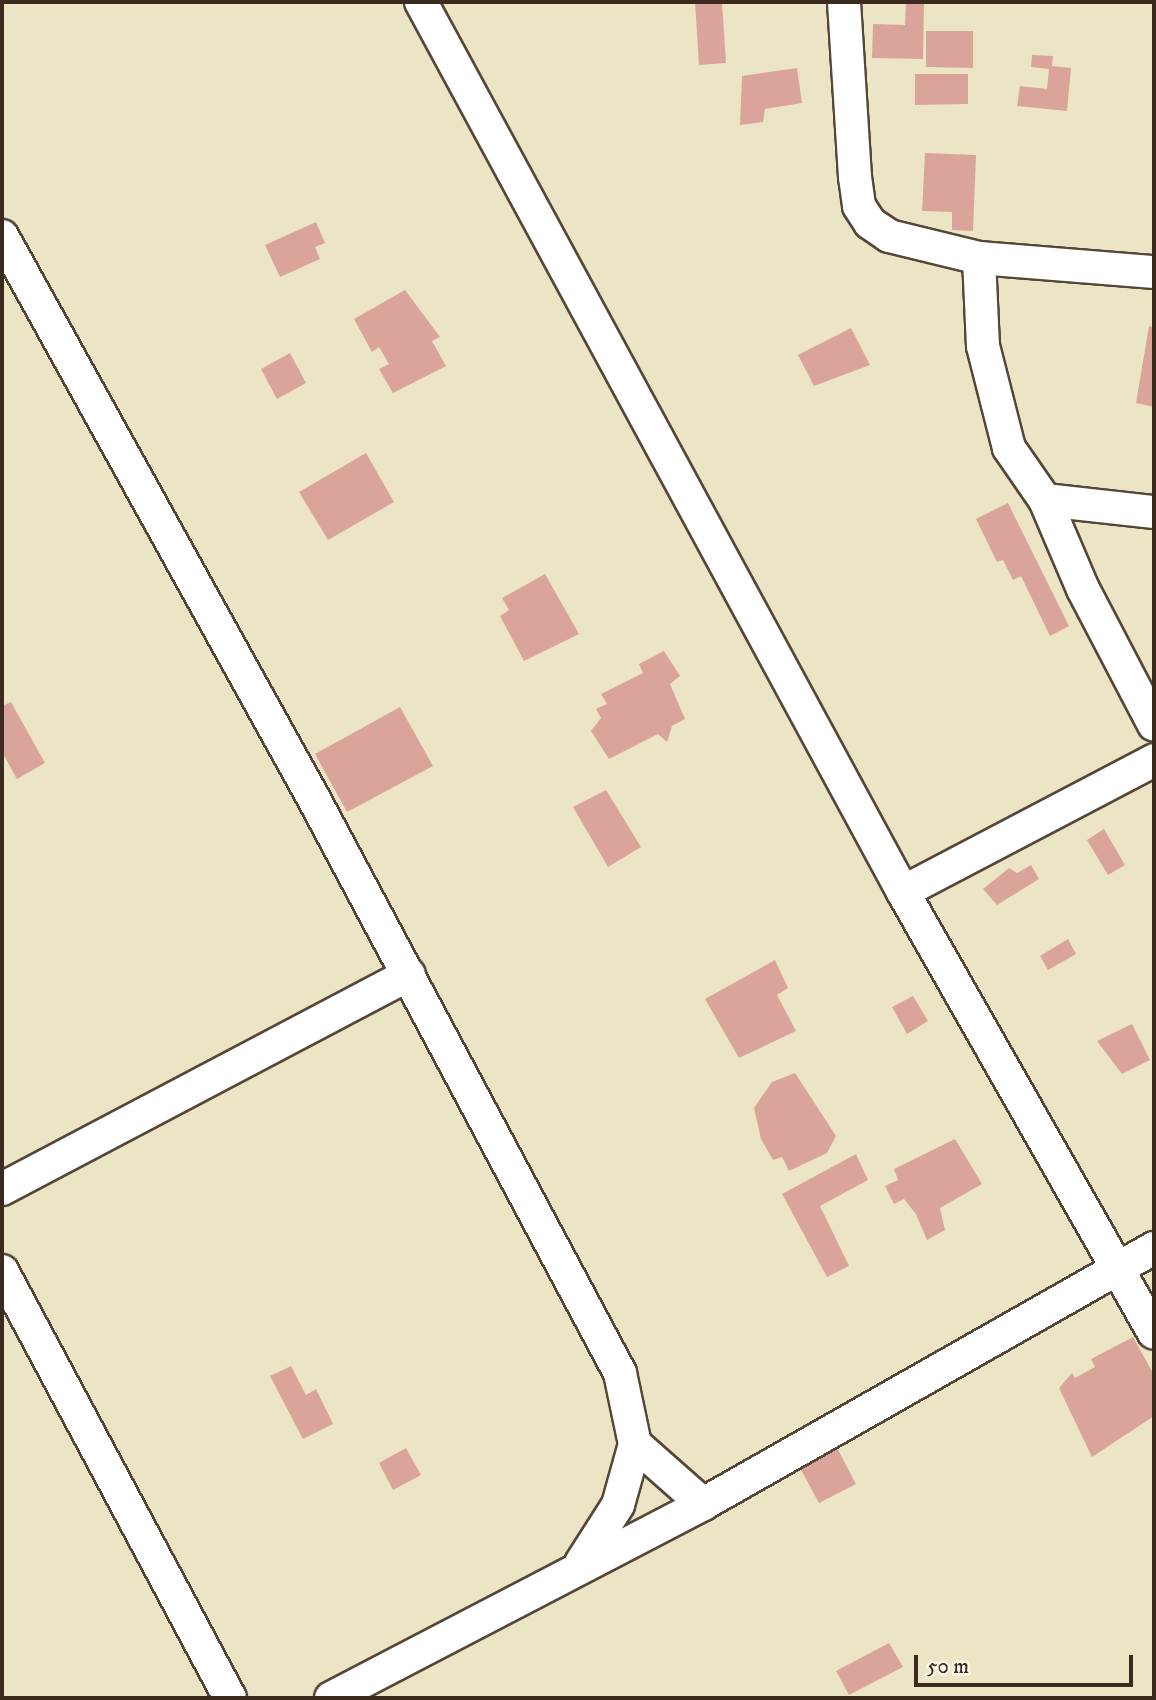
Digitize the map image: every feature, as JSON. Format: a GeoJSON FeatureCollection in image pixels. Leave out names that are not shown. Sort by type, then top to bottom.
{"type":"FeatureCollection","features":[{"type":"Feature","properties":{"kind":"street"},"geometry":{"type":"LineString","coordinates":[[421,2],[903,892],[1154,1333]]}},
{"type":"Feature","properties":{"kind":"street"},"geometry":{"type":"LineString","coordinates":[[844,2],[859,206],[889,236],[979,258],[1154,272]]}},
{"type":"Feature","properties":{"kind":"street"},"geometry":{"type":"LineString","coordinates":[[2,236],[409,974],[620,1373],[635,1444],[618,1505],[581,1563]]}},
{"type":"Feature","properties":{"kind":"street"},"geometry":{"type":"LineString","coordinates":[[979,258],[982,346],[1009,448],[1045,500],[1154,725]]}},
{"type":"Feature","properties":{"kind":"street"},"geometry":{"type":"LineString","coordinates":[[1045,500],[1154,512]]}},
{"type":"Feature","properties":{"kind":"street"},"geometry":{"type":"LineString","coordinates":[[903,892],[1154,760]]}},
{"type":"Feature","properties":{"kind":"street"},"geometry":{"type":"LineString","coordinates":[[2,1189],[409,974]]}},
{"type":"Feature","properties":{"kind":"street"},"geometry":{"type":"LineString","coordinates":[[331,1698],[581,1563],[703,1504],[1154,1248]]}},
{"type":"Feature","properties":{"kind":"street"},"geometry":{"type":"LineString","coordinates":[[2,1271],[12,1314],[230,1698]]}},
{"type":"Feature","properties":{"kind":"street"},"geometry":{"type":"LineString","coordinates":[[635,1444],[703,1504]]}},
{"type":"Feature","properties":{"kind":"building"},"geometry":{"type":"Polygon","coordinates":[[[695,2],[722,2],[726,63],[699,65],[695,2]]]}},
{"type":"Feature","properties":{"kind":"building"},"geometry":{"type":"Polygon","coordinates":[[[906,2],[924,2],[923,59],[872,58],[873,24],[905,25],[906,2]]]}},
{"type":"Feature","properties":{"kind":"building"},"geometry":{"type":"Polygon","coordinates":[[[926,31],[973,31],[973,68],[926,67],[926,31]]]}},
{"type":"Feature","properties":{"kind":"building"},"geometry":{"type":"Polygon","coordinates":[[[1032,55],[1053,56],[1052,66],[1071,68],[1067,111],[1017,106],[1020,86],[1047,89],[1049,69],[1031,67],[1032,55]]]}},
{"type":"Feature","properties":{"kind":"building"},"geometry":{"type":"Polygon","coordinates":[[[797,68],[802,103],[765,109],[763,122],[740,125],[742,76],[797,68]]]}},
{"type":"Feature","properties":{"kind":"building"},"geometry":{"type":"Polygon","coordinates":[[[915,74],[968,74],[968,104],[915,105],[915,74]]]}},
{"type":"Feature","properties":{"kind":"building"},"geometry":{"type":"Polygon","coordinates":[[[925,153],[976,155],[973,231],[952,230],[952,212],[922,211],[925,153]]]}},
{"type":"Feature","properties":{"kind":"building"},"geometry":{"type":"Polygon","coordinates":[[[316,222],[325,243],[315,247],[320,259],[280,277],[265,245],[316,222]]]}},
{"type":"Feature","properties":{"kind":"building"},"geometry":{"type":"Polygon","coordinates":[[[405,290],[440,337],[432,341],[446,366],[393,393],[379,369],[389,364],[379,347],[372,352],[354,319],[405,290]]]}},
{"type":"Feature","properties":{"kind":"building"},"geometry":{"type":"Polygon","coordinates":[[[1149,326],[1154,327],[1154,407],[1136,403],[1149,326]]]}},
{"type":"Feature","properties":{"kind":"building"},"geometry":{"type":"Polygon","coordinates":[[[851,328],[870,365],[814,386],[798,355],[851,328]]]}},
{"type":"Feature","properties":{"kind":"building"},"geometry":{"type":"Polygon","coordinates":[[[290,353],[306,383],[277,399],[261,369],[290,353]]]}},
{"type":"Feature","properties":{"kind":"building"},"geometry":{"type":"Polygon","coordinates":[[[366,453],[394,502],[328,540],[299,492],[366,453]]]}},
{"type":"Feature","properties":{"kind":"building"},"geometry":{"type":"Polygon","coordinates":[[[1008,503],[1069,626],[1050,636],[1021,576],[1013,580],[1003,560],[997,562],[976,519],[1008,503]]]}},
{"type":"Feature","properties":{"kind":"building"},"geometry":{"type":"Polygon","coordinates":[[[545,574],[579,634],[524,661],[500,616],[509,610],[502,598],[545,574]]]}},
{"type":"Feature","properties":{"kind":"building"},"geometry":{"type":"Polygon","coordinates":[[[664,651],[680,676],[670,684],[685,719],[672,726],[667,742],[658,734],[609,759],[591,731],[601,718],[596,709],[607,704],[601,694],[643,673],[639,664],[664,651]]]}},
{"type":"Feature","properties":{"kind":"building"},"geometry":{"type":"Polygon","coordinates":[[[11,702],[45,763],[17,779],[2,752],[2,706],[11,702]]]}},
{"type":"Feature","properties":{"kind":"building"},"geometry":{"type":"Polygon","coordinates":[[[400,707],[433,766],[347,812],[315,754],[400,707]]]}},
{"type":"Feature","properties":{"kind":"building"},"geometry":{"type":"Polygon","coordinates":[[[606,790],[641,847],[608,867],[573,807],[606,790]]]}},
{"type":"Feature","properties":{"kind":"building"},"geometry":{"type":"Polygon","coordinates":[[[1104,829],[1125,865],[1108,875],[1087,840],[1104,829]]]}},
{"type":"Feature","properties":{"kind":"building"},"geometry":{"type":"Polygon","coordinates":[[[1031,865],[1039,879],[997,905],[983,889],[1009,868],[1017,873],[1031,865]]]}},
{"type":"Feature","properties":{"kind":"building"},"geometry":{"type":"Polygon","coordinates":[[[1068,939],[1076,954],[1048,970],[1040,956],[1068,939]]]}},
{"type":"Feature","properties":{"kind":"building"},"geometry":{"type":"Polygon","coordinates":[[[775,960],[788,988],[777,995],[796,1031],[739,1058],[705,999],[775,960]]]}},
{"type":"Feature","properties":{"kind":"building"},"geometry":{"type":"Polygon","coordinates":[[[913,996],[928,1021],[907,1034],[892,1007],[913,996]]]}},
{"type":"Feature","properties":{"kind":"building"},"geometry":{"type":"Polygon","coordinates":[[[1132,1024],[1150,1060],[1122,1074],[1097,1041],[1132,1024]]]}},
{"type":"Feature","properties":{"kind":"building"},"geometry":{"type":"Polygon","coordinates":[[[795,1073],[836,1136],[827,1153],[789,1171],[782,1157],[773,1160],[761,1139],[754,1108],[772,1082],[795,1073]]]}},
{"type":"Feature","properties":{"kind":"building"},"geometry":{"type":"Polygon","coordinates":[[[955,1139],[982,1184],[940,1208],[945,1230],[927,1240],[916,1214],[904,1199],[894,1204],[885,1186],[898,1180],[894,1169],[955,1139]]]}},
{"type":"Feature","properties":{"kind":"building"},"geometry":{"type":"Polygon","coordinates":[[[856,1154],[868,1180],[820,1206],[849,1266],[827,1277],[782,1194],[856,1154]]]}},
{"type":"Feature","properties":{"kind":"building"},"geometry":{"type":"Polygon","coordinates":[[[1133,1337],[1154,1375],[1154,1416],[1092,1457],[1059,1388],[1072,1373],[1075,1378],[1095,1367],[1091,1359],[1133,1337]]]}},
{"type":"Feature","properties":{"kind":"building"},"geometry":{"type":"Polygon","coordinates":[[[291,1366],[306,1395],[316,1389],[333,1424],[303,1439],[270,1376],[291,1366]]]}},
{"type":"Feature","properties":{"kind":"building"},"geometry":{"type":"Polygon","coordinates":[[[406,1448],[421,1475],[393,1490],[379,1463],[406,1448]]]}},
{"type":"Feature","properties":{"kind":"building"},"geometry":{"type":"Polygon","coordinates":[[[837,1448],[856,1484],[819,1503],[800,1468],[837,1448]]]}},
{"type":"Feature","properties":{"kind":"building"},"geometry":{"type":"Polygon","coordinates":[[[889,1643],[903,1667],[849,1695],[836,1671],[889,1643]]]}}]}
